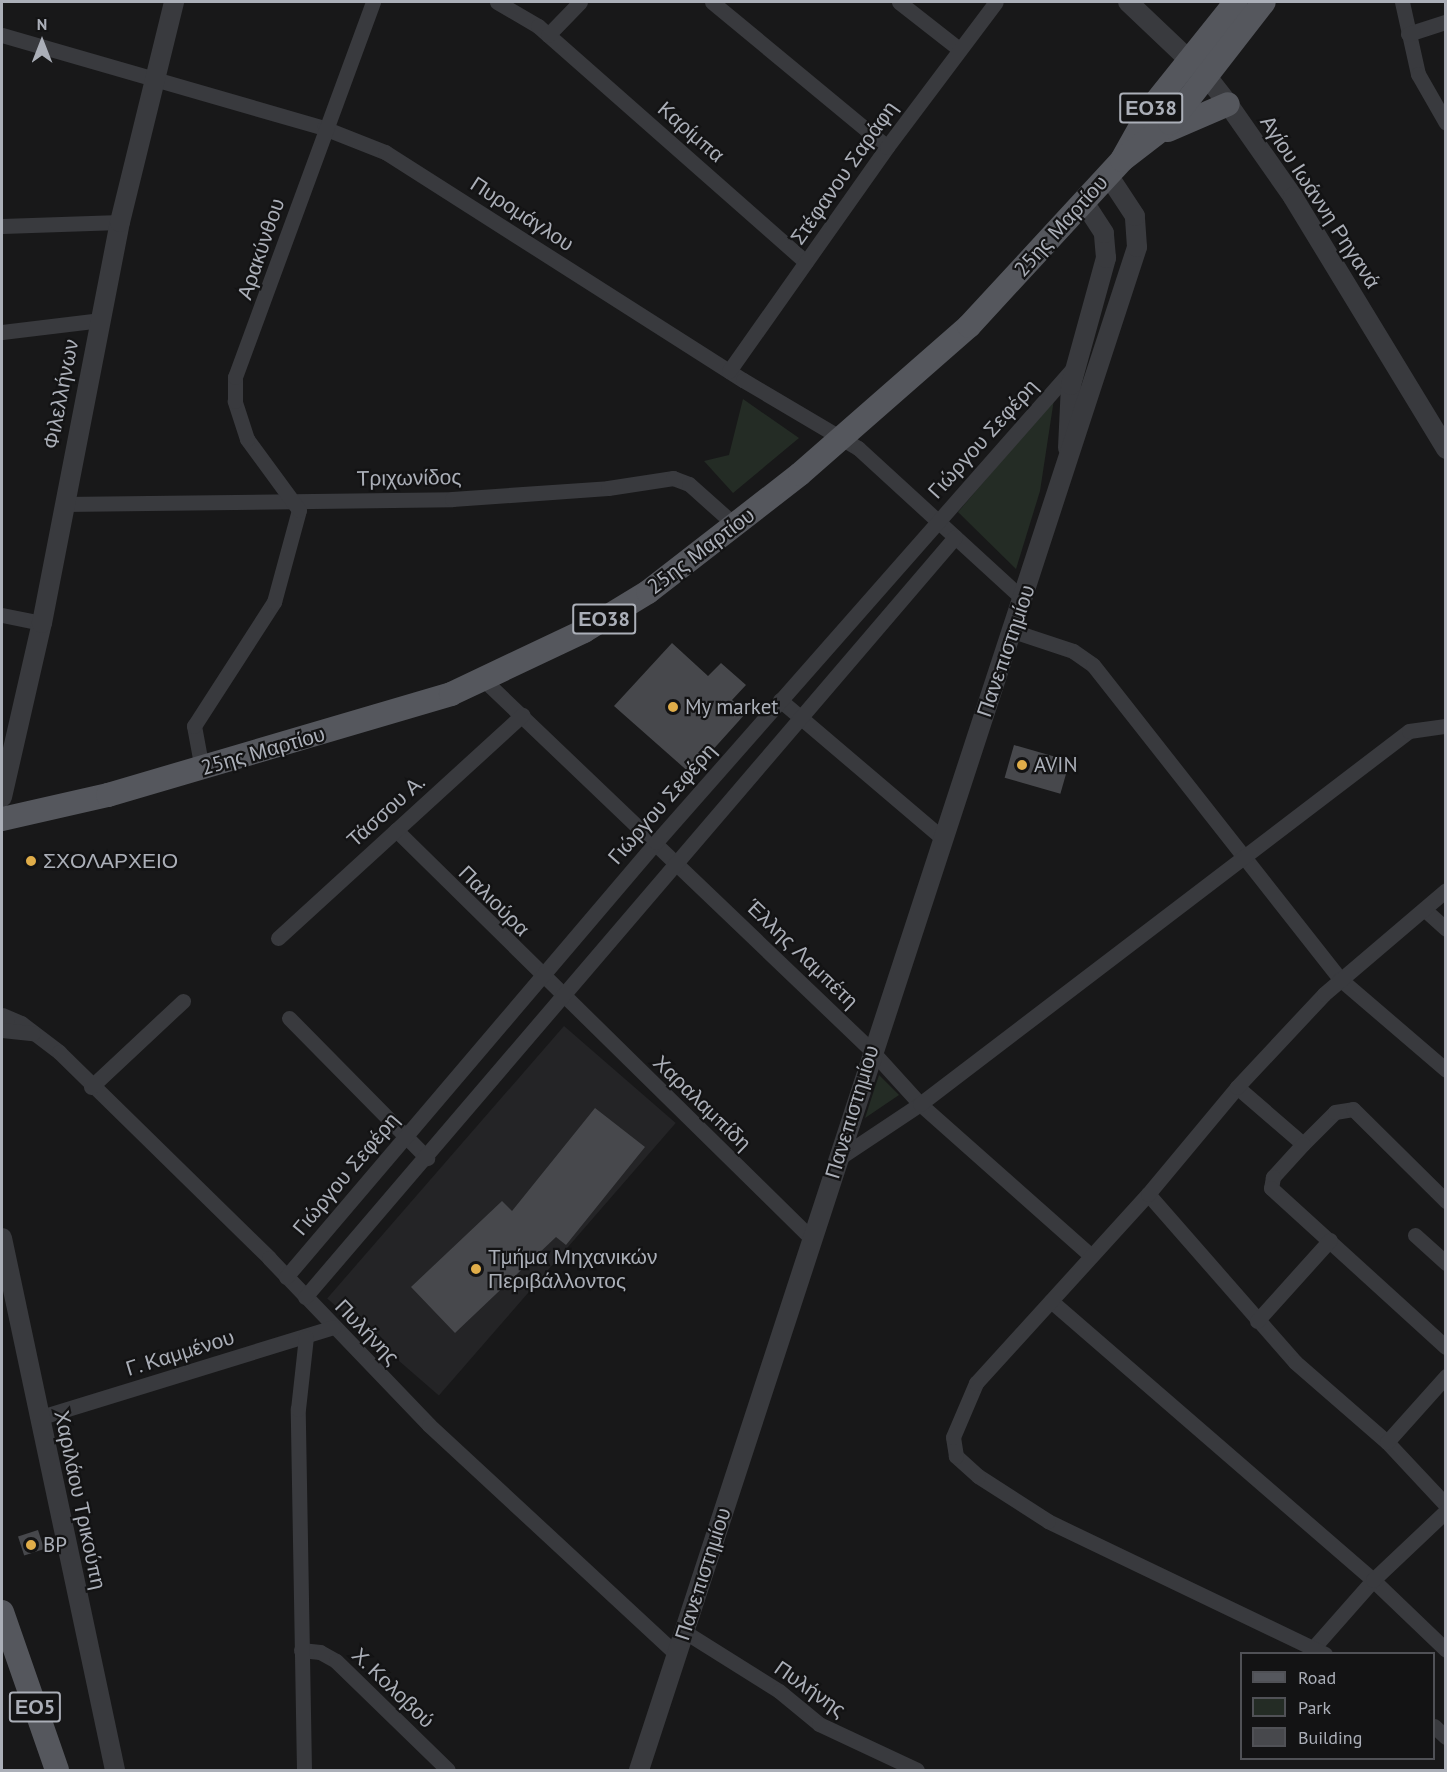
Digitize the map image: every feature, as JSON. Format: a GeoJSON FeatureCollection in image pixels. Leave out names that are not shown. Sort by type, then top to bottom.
{"type":"FeatureCollection","features":[{"type":"Feature","properties":{"kind":"main road","name":"ΕΟ38"},"geometry":{"type":"LineString","coordinates":[[1115,168],[1150,108],[1236,2]]}},
{"type":"Feature","properties":{"kind":"main road","name":"ΕΟ38"},"geometry":{"type":"LineString","coordinates":[[1115,168],[1160,133],[1208,78],[1264,2]]}},
{"type":"Feature","properties":{"kind":"main road"},"geometry":{"type":"LineString","coordinates":[[1160,133],[1228,104]]}},
{"type":"Feature","properties":{"kind":"main road","name":"25ης Μαρτίου"},"geometry":{"type":"LineString","coordinates":[[2,819],[202,769],[486,681],[638,599],[736,526],[844,438],[969,327],[1115,168]]}},
{"type":"Feature","properties":{"kind":"main road","name":"ΕΟ5"},"geometry":{"type":"LineString","coordinates":[[2,1612],[8,1645],[57,1770]]}},
{"type":"Feature","properties":{"kind":"street","name":"Φιλελλήνων"},"geometry":{"type":"LineString","coordinates":[[2,797],[42,623],[63,504],[120,222],[174,2]]}},
{"type":"Feature","properties":{"kind":"street","name":"Αρακύνθου"},"geometry":{"type":"LineString","coordinates":[[295,500],[247,439],[234,390],[324,128],[373,2]]}},
{"type":"Feature","properties":{"kind":"street","name":"Καρίμπα"},"geometry":{"type":"LineString","coordinates":[[497,2],[548,35],[806,262]]}},
{"type":"Feature","properties":{"kind":"street"},"geometry":{"type":"LineString","coordinates":[[563,2],[563,19]]}},
{"type":"Feature","properties":{"kind":"street"},"geometry":{"type":"LineString","coordinates":[[548,35],[580,2]]}},
{"type":"Feature","properties":{"kind":"street"},"geometry":{"type":"LineString","coordinates":[[712,2],[886,147]]}},
{"type":"Feature","properties":{"kind":"street"},"geometry":{"type":"LineString","coordinates":[[899,2],[959,49]]}},
{"type":"Feature","properties":{"kind":"street","name":"Στέφανου Σαράφη"},"geometry":{"type":"LineString","coordinates":[[729,371],[886,147],[996,2]]}},
{"type":"Feature","properties":{"kind":"street","name":"Αγίου Ιωάννη Ρηγανά"},"geometry":{"type":"LineString","coordinates":[[1128,2],[1208,78],[1228,104],[1299,207],[1446,449]]}},
{"type":"Feature","properties":{"kind":"street"},"geometry":{"type":"LineString","coordinates":[[1402,2],[1418,74],[1446,123]]}},
{"type":"Feature","properties":{"kind":"street"},"geometry":{"type":"LineString","coordinates":[[1408,34],[1446,21]]}},
{"type":"Feature","properties":{"kind":"street","name":"Πυρομάγλου"},"geometry":{"type":"LineString","coordinates":[[2,35],[324,128],[385,152],[729,371],[844,438],[1023,599]]}},
{"type":"Feature","properties":{"kind":"street","name":"Πανεπιστημίου"},"geometry":{"type":"LineString","coordinates":[[639,1770],[810,1237],[839,1158],[871,1050],[1013,630],[1068,454],[1090,401],[1137,247],[1135,216],[1115,168]]}},
{"type":"Feature","properties":{"kind":"street","name":"Πανεπιστημίου"},"geometry":{"type":"LineString","coordinates":[[1068,454],[1068,409],[1076,365],[1106,258],[1104,233],[1084,202]]}},
{"type":"Feature","properties":{"kind":"street"},"geometry":{"type":"LineString","coordinates":[[2,226],[120,222]]}},
{"type":"Feature","properties":{"kind":"street"},"geometry":{"type":"LineString","coordinates":[[2,332],[100,320]]}},
{"type":"Feature","properties":{"kind":"street","name":"Γιώργου Σεφέρη"},"geometry":{"type":"LineString","coordinates":[[286,1277],[543,979],[656,842],[1076,365]]}},
{"type":"Feature","properties":{"kind":"street","name":"Τριχωνίδος"},"geometry":{"type":"LineString","coordinates":[[63,504],[524,496],[673,478],[689,484],[736,526]]}},
{"type":"Feature","properties":{"kind":"street"},"geometry":{"type":"LineString","coordinates":[[202,769],[194,726],[274,602],[296,535],[299,510],[295,500]]}},
{"type":"Feature","properties":{"kind":"street"},"geometry":{"type":"LineString","coordinates":[[305,1297],[563,999],[675,860],[955,537]]}},
{"type":"Feature","properties":{"kind":"street"},"geometry":{"type":"LineString","coordinates":[[2,615],[42,623]]}},
{"type":"Feature","properties":{"kind":"street"},"geometry":{"type":"LineString","coordinates":[[1013,630],[1073,651],[1093,665],[1340,979],[1446,1070]]}},
{"type":"Feature","properties":{"kind":"street","name":"Έλλης Λαμπέτη"},"geometry":{"type":"LineString","coordinates":[[486,681],[871,1050],[920,1104],[1090,1255]]}},
{"type":"Feature","properties":{"kind":"street"},"geometry":{"type":"LineString","coordinates":[[780,700],[942,838]]}},
{"type":"Feature","properties":{"kind":"street","name":"Τάσσου Α."},"geometry":{"type":"LineString","coordinates":[[278,938],[522,715]]}},
{"type":"Feature","properties":{"kind":"street"},"geometry":{"type":"LineString","coordinates":[[839,1158],[920,1104],[1409,731],[1446,726]]}},
{"type":"Feature","properties":{"kind":"street","name":"Παλιούρα"},"geometry":{"type":"LineString","coordinates":[[396,830],[563,999]]}},
{"type":"Feature","properties":{"kind":"street"},"geometry":{"type":"LineString","coordinates":[[1446,890],[1425,910],[1340,979],[1238,1087],[1148,1194],[1090,1255],[966,1397],[953,1437],[956,1456],[978,1476],[1048,1521],[1319,1650],[1373,1580],[1446,1511]]}},
{"type":"Feature","properties":{"kind":"street"},"geometry":{"type":"LineString","coordinates":[[1425,910],[1446,928]]}},
{"type":"Feature","properties":{"kind":"street","name":"Χαραλαμπίδη"},"geometry":{"type":"LineString","coordinates":[[563,999],[810,1237]]}},
{"type":"Feature","properties":{"kind":"street"},"geometry":{"type":"LineString","coordinates":[[91,1087],[183,1001]]}},
{"type":"Feature","properties":{"kind":"street","name":"Πυλήνης"},"geometry":{"type":"LineString","coordinates":[[2,1015],[59,1052],[91,1087],[286,1277],[429,1425],[677,1655]]}},
{"type":"Feature","properties":{"kind":"street"},"geometry":{"type":"LineString","coordinates":[[290,1018],[427,1158]]}},
{"type":"Feature","properties":{"kind":"street"},"geometry":{"type":"LineString","coordinates":[[2,1030],[33,1033]]}},
{"type":"Feature","properties":{"kind":"street"},"geometry":{"type":"LineString","coordinates":[[1238,1087],[1303,1144]]}},
{"type":"Feature","properties":{"kind":"street"},"geometry":{"type":"LineString","coordinates":[[1446,1201],[1353,1109],[1335,1112],[1273,1177],[1271,1188],[1446,1347]]}},
{"type":"Feature","properties":{"kind":"street"},"geometry":{"type":"LineString","coordinates":[[1148,1194],[1295,1362],[1387,1442],[1446,1505]]}},
{"type":"Feature","properties":{"kind":"street"},"geometry":{"type":"LineString","coordinates":[[1415,1235],[1446,1263]]}},
{"type":"Feature","properties":{"kind":"street","name":"Χαριλάου Τρικούπη"},"geometry":{"type":"LineString","coordinates":[[2,1238],[115,1770]]}},
{"type":"Feature","properties":{"kind":"street"},"geometry":{"type":"LineString","coordinates":[[1257,1321],[1330,1240]]}},
{"type":"Feature","properties":{"kind":"street"},"geometry":{"type":"LineString","coordinates":[[1051,1301],[1373,1580],[1446,1650]]}},
{"type":"Feature","properties":{"kind":"street","name":"Γ. Καμμένου"},"geometry":{"type":"LineString","coordinates":[[39,1418],[333,1327]]}},
{"type":"Feature","properties":{"kind":"street"},"geometry":{"type":"LineString","coordinates":[[304,1770],[298,1409],[306,1337]]}},
{"type":"Feature","properties":{"kind":"street"},"geometry":{"type":"LineString","coordinates":[[1387,1442],[1446,1376]]}},
{"type":"Feature","properties":{"kind":"street","name":"Πυλήνης"},"geometry":{"type":"LineString","coordinates":[[685,1632],[779,1691],[819,1724],[917,1770]]}},
{"type":"Feature","properties":{"kind":"street","name":"Χ. Κολοβού"},"geometry":{"type":"LineString","coordinates":[[301,1650],[320,1652],[336,1660],[448,1770]]}},
{"type":"Feature","properties":{"kind":"shaded area"},"geometry":{"type":"Polygon","coordinates":[[[564,1026],[676,1123],[439,1396],[327,1298],[564,1026]]]}},
{"type":"Feature","properties":{"kind":"green space"},"geometry":{"type":"Polygon","coordinates":[[[743,399],[799,438],[733,493],[704,461],[729,455],[743,399]]]}},
{"type":"Feature","properties":{"kind":"green space"},"geometry":{"type":"Polygon","coordinates":[[[1054,399],[1040,491],[1016,569],[958,512],[1054,399]]]}},
{"type":"Feature","properties":{"kind":"green space"},"geometry":{"type":"Polygon","coordinates":[[[879,1075],[899,1095],[865,1118],[879,1075]]]}},
{"type":"Feature","properties":{"kind":"building"},"geometry":{"type":"Polygon","coordinates":[[[672,643],[708,676],[721,663],[746,685],[732,700],[746,713],[691,774],[614,706],[672,643]]]}},
{"type":"Feature","properties":{"kind":"building"},"geometry":{"type":"Polygon","coordinates":[[[1014,745],[1070,761],[1060,794],[1005,778],[1014,745]]]}},
{"type":"Feature","properties":{"kind":"building"},"geometry":{"type":"Polygon","coordinates":[[[595,1108],[645,1147],[566,1245],[556,1237],[455,1333],[411,1287],[502,1201],[512,1211],[595,1108]]]}},
{"type":"Feature","properties":{"kind":"building"},"geometry":{"type":"Polygon","coordinates":[[[38,1530],[44,1549],[24,1556],[18,1536],[38,1530]]]}},
{"type":"Feature","properties":{"kind":"place","name":"My market"},"geometry":{"type":"Point","coordinates":[673,707]}},
{"type":"Feature","properties":{"kind":"place","name":"AVIN"},"geometry":{"type":"Point","coordinates":[1022,765]}},
{"type":"Feature","properties":{"kind":"place","name":"ΣΧΟΛΑΡΧΕΙΟ"},"geometry":{"type":"Point","coordinates":[31,861]}},
{"type":"Feature","properties":{"kind":"place","name":"Τμήμα Μηχανικών Περιβάλλοντος"},"geometry":{"type":"Point","coordinates":[476,1269]}},
{"type":"Feature","properties":{"kind":"place","name":"BP"},"geometry":{"type":"Point","coordinates":[31,1545]}}]}
